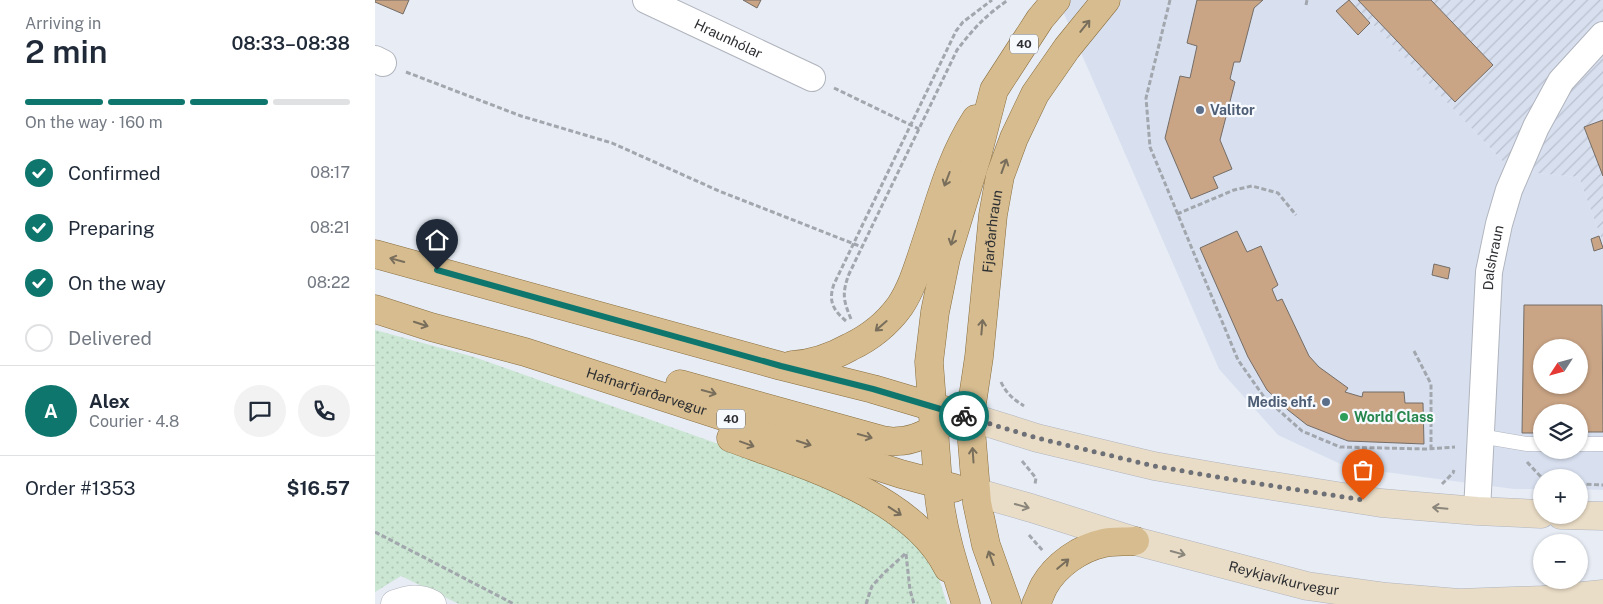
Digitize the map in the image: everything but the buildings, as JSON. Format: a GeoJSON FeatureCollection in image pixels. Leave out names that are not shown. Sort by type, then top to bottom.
{"type":"FeatureCollection","features":[{"type":"Feature","properties":{"kind":"main road","name":"Fjarðarhraun"},"geometry":{"type":"LineString","coordinates":[[1007,604],[986,545],[975,492],[929,362],[935,312],[947,258],[994,90],[1040,19],[1056,0]]}},
{"type":"Feature","properties":{"kind":"main road","name":"Fjarðarhraun"},"geometry":{"type":"LineString","coordinates":[[948,417],[987,375],[993,215],[1000,176],[1014,138],[1035,94],[1067,48],[1107,0]]}},
{"type":"Feature","properties":{"kind":"main road"},"geometry":{"type":"LineString","coordinates":[[781,366],[803,364],[843,351],[869,336],[889,320],[900,306],[918,268],[945,184],[963,138],[994,90]]}},
{"type":"Feature","properties":{"kind":"main road"},"geometry":{"type":"LineString","coordinates":[[375,254],[781,366],[873,389],[948,417],[1154,466],[1381,503],[1477,512],[1533,514]]}},
{"type":"Feature","properties":{"kind":"main road","name":"Hafnarfjarðarvegur"},"geometry":{"type":"LineString","coordinates":[[375,309],[431,327],[525,352],[895,472],[938,485],[975,492]]}},
{"type":"Feature","properties":{"kind":"main road"},"geometry":{"type":"LineString","coordinates":[[525,352],[598,362],[882,440],[900,442],[919,436],[948,417]]}},
{"type":"Feature","properties":{"kind":"main road"},"geometry":{"type":"LineString","coordinates":[[525,352],[595,387],[828,474],[869,494],[920,530],[945,560],[966,604]]}},
{"type":"Feature","properties":{"kind":"main road"},"geometry":{"type":"LineString","coordinates":[[948,417],[938,485],[941,512],[952,559],[966,604]]}},
{"type":"Feature","properties":{"kind":"main road","name":"Reykjavíkurvegur"},"geometry":{"type":"LineString","coordinates":[[975,492],[1135,542],[1307,586],[1387,597],[1459,603],[1543,600],[1603,594]]}},
{"type":"Feature","properties":{"kind":"main road"},"geometry":{"type":"LineString","coordinates":[[1588,516],[1603,516]]}},
{"type":"Feature","properties":{"kind":"main road"},"geometry":{"type":"LineString","coordinates":[[1036,604],[1045,585],[1067,560],[1084,550],[1104,543],[1135,542]]}},
{"type":"Feature","properties":{"kind":"street","name":"Hraunhólar"},"geometry":{"type":"LineString","coordinates":[[646,0],[812,78]]}},
{"type":"Feature","properties":{"kind":"street","name":"Dalshraun"},"geometry":{"type":"LineString","coordinates":[[1477,512],[1470,441],[1489,272],[1499,224],[1509,190],[1536,127],[1561,81],[1603,35]]}},
{"type":"Feature","properties":{"kind":"street"},"geometry":{"type":"LineString","coordinates":[[395,604],[413,598],[432,604]]}},
{"type":"Feature","properties":{"kind":"lane"},"geometry":{"type":"LineString","coordinates":[[1470,441],[1533,444]]}},
{"type":"Feature","properties":{"kind":"lane"},"geometry":{"type":"LineString","coordinates":[[1588,444],[1603,444]]}},
{"type":"Feature","properties":{"kind":"path"},"geometry":{"type":"LineString","coordinates":[[992,0],[963,22],[956,31],[831,293],[836,313],[850,323],[843,298],[845,287],[862,247],[957,50],[974,28],[991,12],[1008,0]]}},
{"type":"Feature","properties":{"kind":"path"},"geometry":{"type":"LineString","coordinates":[[1170,0],[1146,98],[1150,147],[1238,360],[1264,397],[1289,420],[1302,431],[1340,447],[1431,448],[1470,441]]}},
{"type":"Feature","properties":{"kind":"path"},"geometry":{"type":"LineString","coordinates":[[1306,5],[1307,0]]}},
{"type":"Feature","properties":{"kind":"path"},"geometry":{"type":"LineString","coordinates":[[379,61],[521,116],[612,143],[719,192],[862,247]]}},
{"type":"Feature","properties":{"kind":"path"},"geometry":{"type":"LineString","coordinates":[[812,78],[919,129]]}},
{"type":"Feature","properties":{"kind":"path"},"geometry":{"type":"LineString","coordinates":[[1177,214],[1234,190],[1252,186],[1278,193],[1296,215]]}},
{"type":"Feature","properties":{"kind":"path"},"geometry":{"type":"LineString","coordinates":[[1414,351],[1431,384],[1431,448]]}},
{"type":"Feature","properties":{"kind":"path"},"geometry":{"type":"LineString","coordinates":[[987,375],[1013,399],[1029,408]]}},
{"type":"Feature","properties":{"kind":"path"},"geometry":{"type":"LineString","coordinates":[[1023,458],[1022,461],[1036,478],[1035,486]]}},
{"type":"Feature","properties":{"kind":"path"},"geometry":{"type":"LineString","coordinates":[[1436,487],[1441,485],[1453,473],[1455,464]]}},
{"type":"Feature","properties":{"kind":"path"},"geometry":{"type":"LineString","coordinates":[[1588,484],[1603,485]]}},
{"type":"Feature","properties":{"kind":"path"},"geometry":{"type":"LineString","coordinates":[[375,532],[514,604]]}},
{"type":"Feature","properties":{"kind":"path"},"geometry":{"type":"LineString","coordinates":[[1027,534],[1045,554]]}},
{"type":"Feature","properties":{"kind":"path"},"geometry":{"type":"LineString","coordinates":[[906,549],[910,590],[914,604]]}},
{"type":"Feature","properties":{"kind":"path"},"geometry":{"type":"LineString","coordinates":[[866,604],[872,586],[883,573],[906,554]]}},
{"type":"Feature","properties":{"kind":"shaded area"},"geometry":{"type":"Polygon","coordinates":[[[1058,0],[1350,0],[1512,171],[1579,177],[1603,243],[1603,490],[1588,489],[1588,469],[1533,469],[1533,489],[1514,489],[1347,467],[1278,435],[1219,369],[1058,0]]]}},
{"type":"Feature","properties":{"kind":"shaded area"},"geometry":{"type":"Polygon","coordinates":[[[1350,0],[1603,0],[1603,243],[1579,177],[1512,171],[1350,0]]]}},
{"type":"Feature","properties":{"kind":"green space"},"geometry":{"type":"Polygon","coordinates":[[[375,330],[474,357],[831,484],[897,525],[935,566],[947,604],[459,604],[401,576],[375,592],[375,330]]]}},
{"type":"Feature","properties":{"kind":"way so far"},"geometry":{"type":"LineString","coordinates":[[964,416],[1037,438],[1154,466],[1363,500]]}},
{"type":"Feature","properties":{"kind":"place","name":"Valitor"},"geometry":{"type":"Point","coordinates":[1200,110]}},
{"type":"Feature","properties":{"kind":"place","name":"Medis ehf."},"geometry":{"type":"Point","coordinates":[1326,402]}},
{"type":"Feature","properties":{"kind":"place","name":"World Class"},"geometry":{"type":"Point","coordinates":[1344,417]}},
{"type":"Feature","properties":{"kind":"route"},"geometry":{"type":"LineString","coordinates":[[437,270],[781,366],[873,389],[964,416]]}}]}
